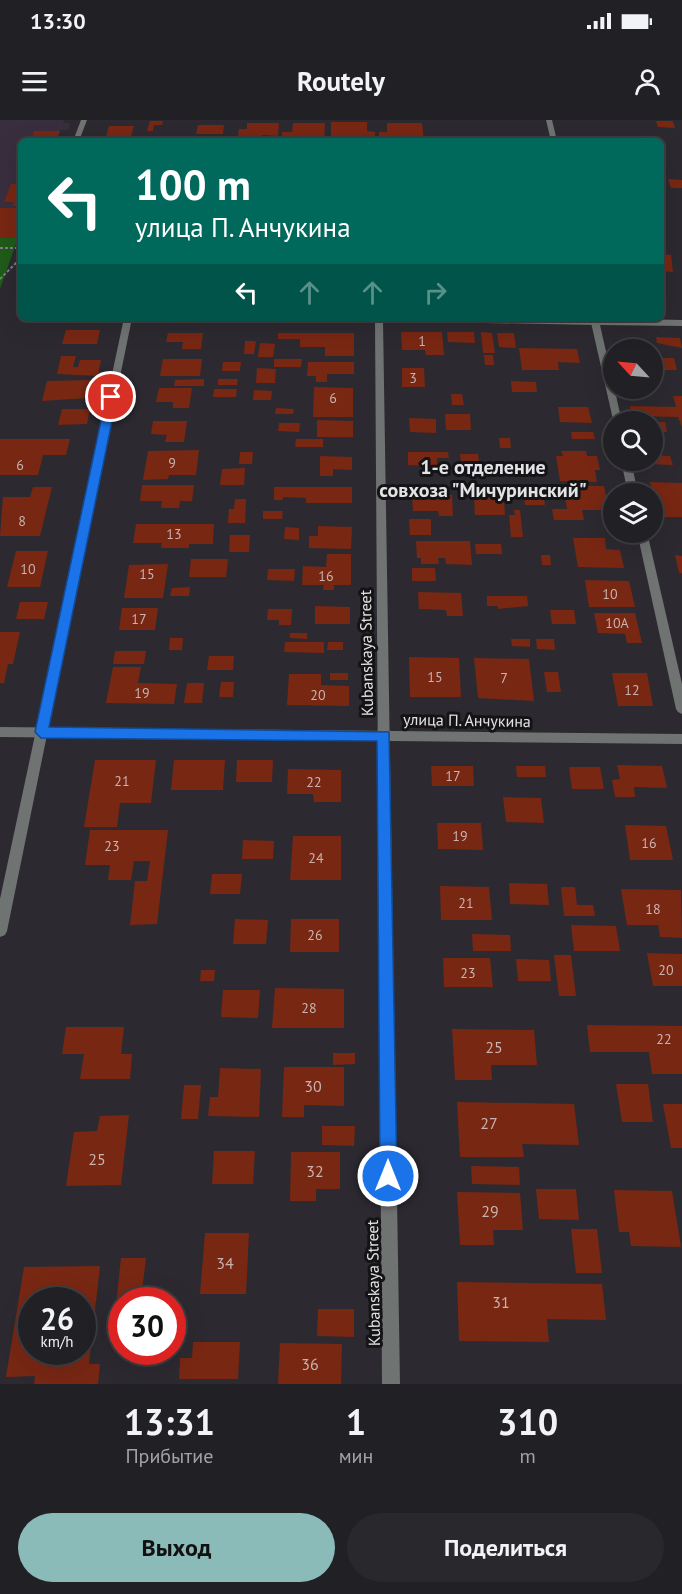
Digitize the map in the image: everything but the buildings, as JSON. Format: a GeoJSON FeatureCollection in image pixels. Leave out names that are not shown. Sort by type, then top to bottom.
{"type":"FeatureCollection","features":[{"type":"Feature","properties":{"kind":"street"},"geometry":{"type":"LineString","coordinates":[[77,138],[84,120]]}},
{"type":"Feature","properties":{"kind":"street"},"geometry":{"type":"LineString","coordinates":[[549,120],[553,138]]}},
{"type":"Feature","properties":{"kind":"street"},"geometry":{"type":"LineString","coordinates":[[0,931],[127,321]]}},
{"type":"Feature","properties":{"kind":"street","name":"Kubanskaya Street"},"geometry":{"type":"LineString","coordinates":[[379,321],[390,1384]]}},
{"type":"Feature","properties":{"kind":"street"},"geometry":{"type":"LineString","coordinates":[[594,321],[615,411]]}},
{"type":"Feature","properties":{"kind":"street"},"geometry":{"type":"LineString","coordinates":[[623,321],[682,323]]}},
{"type":"Feature","properties":{"kind":"street"},"geometry":{"type":"LineString","coordinates":[[644,543],[682,709]]}},
{"type":"Feature","properties":{"kind":"street","name":"улица П. Анчукина"},"geometry":{"type":"LineString","coordinates":[[0,732],[682,739]]}},
{"type":"Feature","properties":{"kind":"path"},"geometry":{"type":"LineString","coordinates":[[0,248],[18,248]]}},
{"type":"Feature","properties":{"kind":"path"},"geometry":{"type":"LineString","coordinates":[[0,279],[18,261]]}},
{"type":"Feature","properties":{"kind":"shaded area"},"geometry":{"type":"Polygon","coordinates":[[[0,120],[64,120],[63,123],[70,123],[68,130],[60,130],[57,138],[18,138],[18,238],[0,238],[0,120]]]}},
{"type":"Feature","properties":{"kind":"green space"},"geometry":{"type":"Polygon","coordinates":[[[0,238],[18,238],[0,289],[0,238]]]}},
{"type":"Feature","properties":{"kind":"district","name":"1-е отделение совхоза \"Мичуринский\""},"geometry":{"type":"Point","coordinates":[483,478]}},
{"type":"Feature","properties":{"kind":"route"},"geometry":{"type":"LineString","coordinates":[[111,397],[41,732],[384,736],[388,1176]]}}]}
